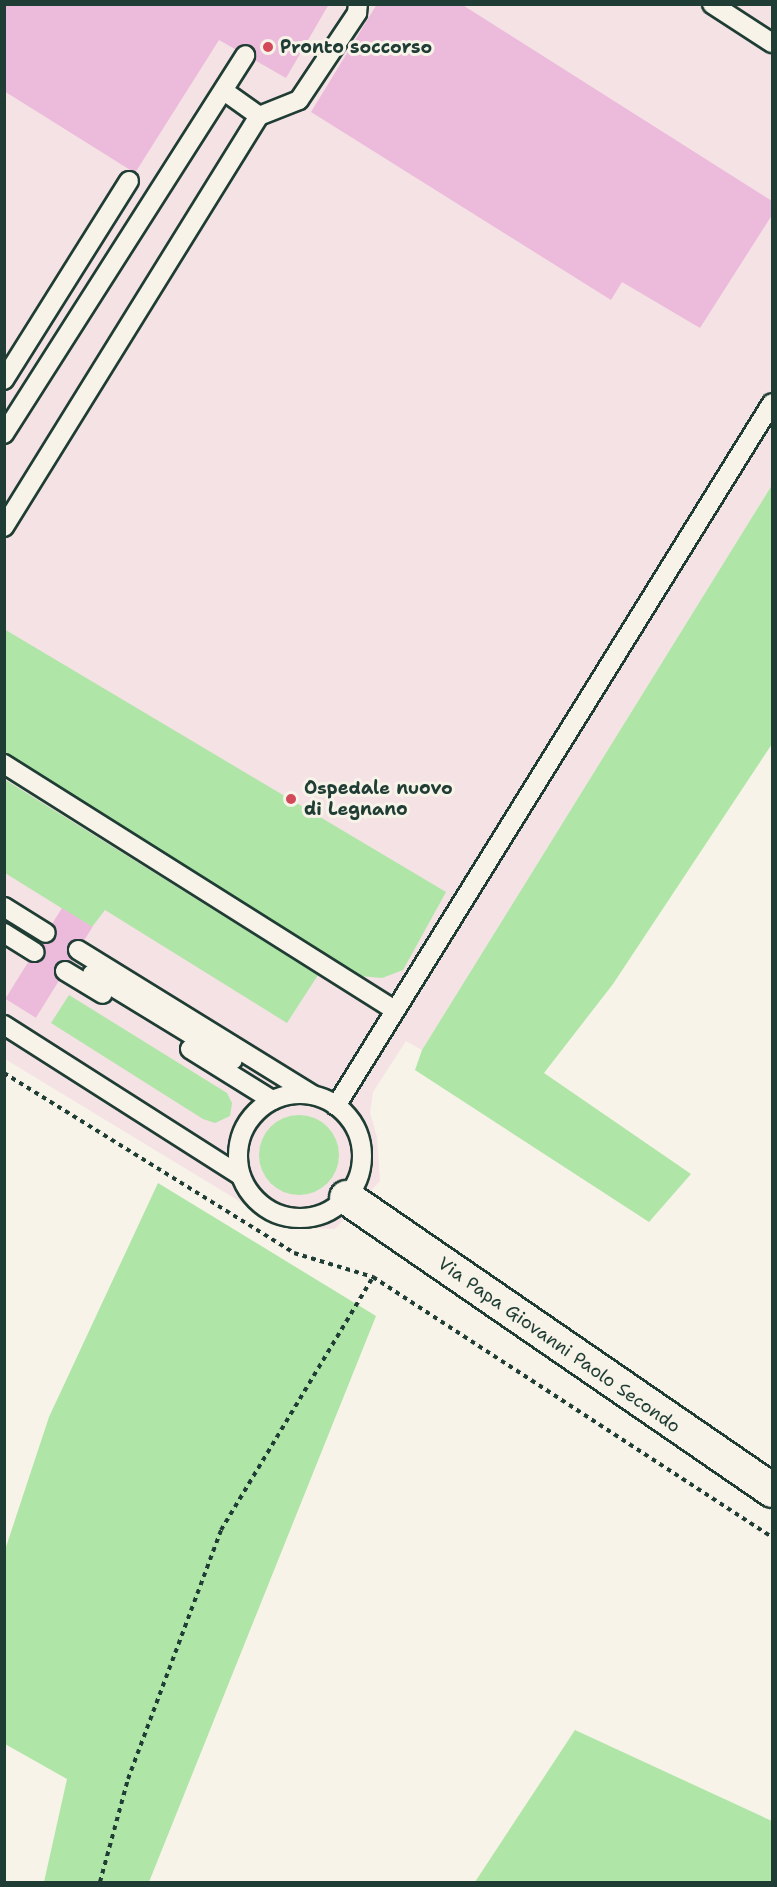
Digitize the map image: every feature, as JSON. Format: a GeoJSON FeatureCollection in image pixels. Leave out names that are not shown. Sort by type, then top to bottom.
{"type":"FeatureCollection","features":[{"type":"Feature","properties":{"kind":"street","name":"Via Papa Giovanni Paolo Secondo"},"geometry":{"type":"LineString","coordinates":[[346,1197],[772,1490]]}},
{"type":"Feature","properties":{"kind":"lane"},"geometry":{"type":"LineString","coordinates":[[4,527],[259,116],[299,100],[357,13],[358,4]]}},
{"type":"Feature","properties":{"kind":"lane"},"geometry":{"type":"LineString","coordinates":[[712,4],[772,43]]}},
{"type":"Feature","properties":{"kind":"lane"},"geometry":{"type":"LineString","coordinates":[[4,434],[224,92],[245,55]]}},
{"type":"Feature","properties":{"kind":"lane"},"geometry":{"type":"LineString","coordinates":[[224,92],[259,116]]}},
{"type":"Feature","properties":{"kind":"lane"},"geometry":{"type":"LineString","coordinates":[[4,380],[129,181]]}},
{"type":"Feature","properties":{"kind":"lane"},"geometry":{"type":"LineString","coordinates":[[336,1106],[393,1009],[772,403]]}},
{"type":"Feature","properties":{"kind":"lane"},"geometry":{"type":"LineString","coordinates":[[4,764],[393,1009]]}},
{"type":"Feature","properties":{"kind":"lane"},"geometry":{"type":"LineString","coordinates":[[4,907],[40,942]]}},
{"type":"Feature","properties":{"kind":"lane"},"geometry":{"type":"LineString","coordinates":[[4,918],[40,942]]}},
{"type":"Feature","properties":{"kind":"lane"},"geometry":{"type":"LineString","coordinates":[[4,933],[40,942]]}},
{"type":"Feature","properties":{"kind":"lane"},"geometry":{"type":"LineString","coordinates":[[71,960],[186,1033],[295,1094]]}},
{"type":"Feature","properties":{"kind":"lane"},"geometry":{"type":"LineString","coordinates":[[4,1025],[241,1176],[264,1207],[281,1216],[320,1215],[346,1197],[360,1171],[362,1153],[354,1127],[336,1106],[314,1096],[71,960]]}},
{"type":"Feature","properties":{"kind":"lane"},"geometry":{"type":"LineString","coordinates":[[71,960],[272,1100]]}},
{"type":"Feature","properties":{"kind":"lane"},"geometry":{"type":"LineString","coordinates":[[241,1176],[239,1140],[246,1124],[272,1100],[295,1094],[314,1096]]}},
{"type":"Feature","properties":{"kind":"path"},"geometry":{"type":"LineString","coordinates":[[4,1073],[294,1253],[374,1277],[772,1537]]}},
{"type":"Feature","properties":{"kind":"path"},"geometry":{"type":"LineString","coordinates":[[100,1882],[128,1779],[221,1530],[374,1277]]}},
{"type":"Feature","properties":{"kind":"shaded area","name":"Ospedale nuovo di Legnano"},"geometry":{"type":"Polygon","coordinates":[[[4,5],[772,5],[772,485],[422,1050],[406,1041],[373,1092],[370,1113],[377,1137],[380,1181],[335,1229],[287,1227],[262,1215],[5,1059],[4,5]]]}},
{"type":"Feature","properties":{"kind":"green space"},"geometry":{"type":"Polygon","coordinates":[[[772,485],[772,744],[613,984],[544,1073],[691,1174],[649,1222],[415,1070],[422,1050],[772,485]]]}},
{"type":"Feature","properties":{"kind":"green space"},"geometry":{"type":"Polygon","coordinates":[[[4,629],[446,892],[403,970],[382,978],[360,976],[5,752],[4,629]]]}},
{"type":"Feature","properties":{"kind":"green space"},"geometry":{"type":"Polygon","coordinates":[[[4,779],[318,975],[287,1023],[105,910],[92,927],[5,873],[4,779]]]}},
{"type":"Feature","properties":{"kind":"green space"},"geometry":{"type":"Polygon","coordinates":[[[69,995],[227,1093],[232,1103],[230,1116],[215,1123],[203,1119],[51,1023],[69,995]]]}},
{"type":"Feature","properties":{"kind":"green space"},"geometry":{"type":"Polygon","coordinates":[[[299,1115],[314,1118],[327,1127],[336,1140],[339,1155],[336,1170],[327,1183],[314,1192],[299,1195],[284,1192],[271,1183],[262,1170],[259,1155],[262,1140],[271,1127],[284,1118],[299,1115]]]}},
{"type":"Feature","properties":{"kind":"green space"},"geometry":{"type":"Polygon","coordinates":[[[158,1183],[376,1316],[149,1882],[44,1882],[67,1779],[5,1744],[5,1550],[49,1417],[158,1183]]]}},
{"type":"Feature","properties":{"kind":"green space"},"geometry":{"type":"Polygon","coordinates":[[[575,1730],[772,1821],[772,1882],[475,1882],[575,1730]]]}},
{"type":"Feature","properties":{"kind":"building"},"geometry":{"type":"Polygon","coordinates":[[[4,4],[329,4],[286,78],[219,40],[135,173],[4,91],[4,4]]]}},
{"type":"Feature","properties":{"kind":"building"},"geometry":{"type":"Polygon","coordinates":[[[377,4],[461,4],[772,201],[772,215],[700,328],[622,282],[611,300],[311,112],[377,4]]]}},
{"type":"Feature","properties":{"kind":"building"},"geometry":{"type":"Polygon","coordinates":[[[62,908],[93,927],[36,1018],[5,999],[62,908]]]}},
{"type":"Feature","properties":{"kind":"place","name":"Pronto soccorso"},"geometry":{"type":"Point","coordinates":[268,47]}},
{"type":"Feature","properties":{"kind":"place","name":"Ospedale nuovo di Legnano"},"geometry":{"type":"Point","coordinates":[291,799]}}]}
